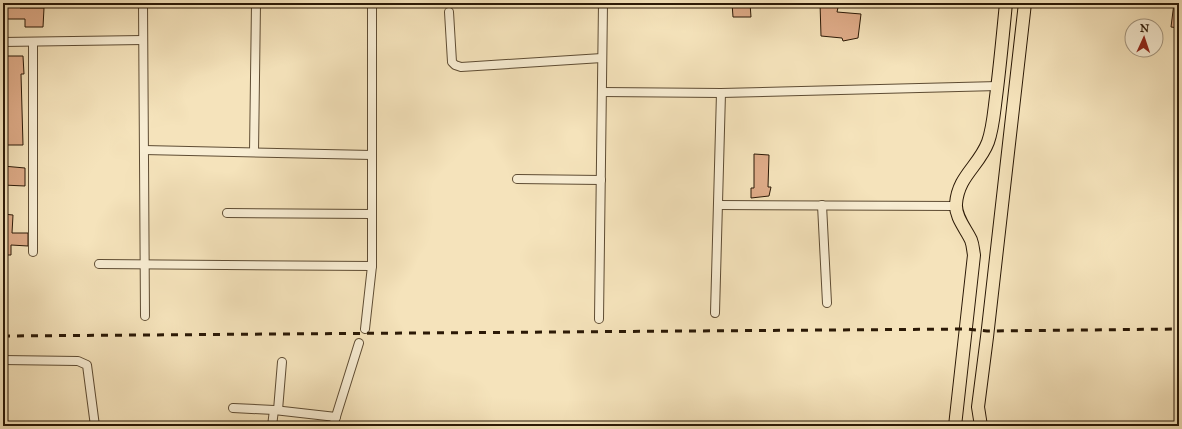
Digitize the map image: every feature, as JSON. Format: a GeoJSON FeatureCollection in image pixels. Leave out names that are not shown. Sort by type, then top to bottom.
{"type":"FeatureCollection","features":[{"type":"Feature","properties":{"kind":"main road"},"geometry":{"type":"LineString","coordinates":[[955,426],[974,255],[972,242],[960,218],[956,206],[957,193],[963,179],[980,156],[987,143],[992,128],[998,86],[1006,3]]}},
{"type":"Feature","properties":{"kind":"main road"},"geometry":{"type":"LineString","coordinates":[[981,426],[978,407],[1025,3]]}},
{"type":"Feature","properties":{"kind":"main road"},"geometry":{"type":"LineString","coordinates":[[966,335],[987,337]]}},
{"type":"Feature","properties":{"kind":"street"},"geometry":{"type":"LineString","coordinates":[[143,3],[145,316]]}},
{"type":"Feature","properties":{"kind":"street"},"geometry":{"type":"LineString","coordinates":[[254,152],[256,3]]}},
{"type":"Feature","properties":{"kind":"street"},"geometry":{"type":"LineString","coordinates":[[365,329],[372,266],[372,3]]}},
{"type":"Feature","properties":{"kind":"street"},"geometry":{"type":"LineString","coordinates":[[599,319],[603,3]]}},
{"type":"Feature","properties":{"kind":"street"},"geometry":{"type":"LineString","coordinates":[[449,12],[452,62],[460,67],[602,58]]}},
{"type":"Feature","properties":{"kind":"street"},"geometry":{"type":"LineString","coordinates":[[3,42],[143,40]]}},
{"type":"Feature","properties":{"kind":"street"},"geometry":{"type":"LineString","coordinates":[[33,42],[33,252]]}},
{"type":"Feature","properties":{"kind":"street"},"geometry":{"type":"LineString","coordinates":[[602,92],[721,93],[998,86]]}},
{"type":"Feature","properties":{"kind":"street"},"geometry":{"type":"LineString","coordinates":[[715,313],[721,93]]}},
{"type":"Feature","properties":{"kind":"street"},"geometry":{"type":"LineString","coordinates":[[144,150],[372,155]]}},
{"type":"Feature","properties":{"kind":"street"},"geometry":{"type":"LineString","coordinates":[[517,179],[601,180]]}},
{"type":"Feature","properties":{"kind":"street"},"geometry":{"type":"LineString","coordinates":[[718,205],[956,206]]}},
{"type":"Feature","properties":{"kind":"street"},"geometry":{"type":"LineString","coordinates":[[822,205],[827,303]]}},
{"type":"Feature","properties":{"kind":"street"},"geometry":{"type":"LineString","coordinates":[[227,213],[372,214]]}},
{"type":"Feature","properties":{"kind":"street"},"geometry":{"type":"LineString","coordinates":[[99,264],[372,266]]}},
{"type":"Feature","properties":{"kind":"street"},"geometry":{"type":"LineString","coordinates":[[333,426],[359,343]]}},
{"type":"Feature","properties":{"kind":"street"},"geometry":{"type":"LineString","coordinates":[[3,360],[78,361],[87,365],[94,426]]}},
{"type":"Feature","properties":{"kind":"street"},"geometry":{"type":"LineString","coordinates":[[272,426],[276,410],[282,362]]}},
{"type":"Feature","properties":{"kind":"street"},"geometry":{"type":"LineString","coordinates":[[233,408],[276,410],[336,417]]}},
{"type":"Feature","properties":{"kind":"building"},"geometry":{"type":"Polygon","coordinates":[[[3,3],[20,3],[20,8],[44,8],[43,27],[25,27],[25,19],[3,19],[3,3]]]}},
{"type":"Feature","properties":{"kind":"building"},"geometry":{"type":"Polygon","coordinates":[[[732,3],[750,3],[751,17],[733,17],[732,3]]]}},
{"type":"Feature","properties":{"kind":"building"},"geometry":{"type":"Polygon","coordinates":[[[820,3],[839,3],[837,12],[861,14],[858,38],[843,41],[842,38],[821,36],[820,3]]]}},
{"type":"Feature","properties":{"kind":"building"},"geometry":{"type":"Polygon","coordinates":[[[1174,3],[1179,3],[1179,28],[1171,27],[1174,3]]]}},
{"type":"Feature","properties":{"kind":"building"},"geometry":{"type":"Polygon","coordinates":[[[4,56],[23,56],[24,74],[21,74],[23,145],[3,145],[4,56]]]}},
{"type":"Feature","properties":{"kind":"building"},"geometry":{"type":"Polygon","coordinates":[[[754,154],[769,155],[768,187],[771,187],[769,196],[751,198],[751,188],[754,188],[754,154]]]}},
{"type":"Feature","properties":{"kind":"building"},"geometry":{"type":"Polygon","coordinates":[[[3,166],[25,168],[25,186],[3,185],[3,166]]]}},
{"type":"Feature","properties":{"kind":"building"},"geometry":{"type":"Polygon","coordinates":[[[3,214],[13,215],[12,233],[28,233],[28,246],[11,245],[11,255],[3,255],[3,214]]]}},
{"type":"Feature","properties":{"kind":"railway"},"geometry":{"type":"LineString","coordinates":[[3,336],[966,329],[987,331],[1179,329]]}}]}
